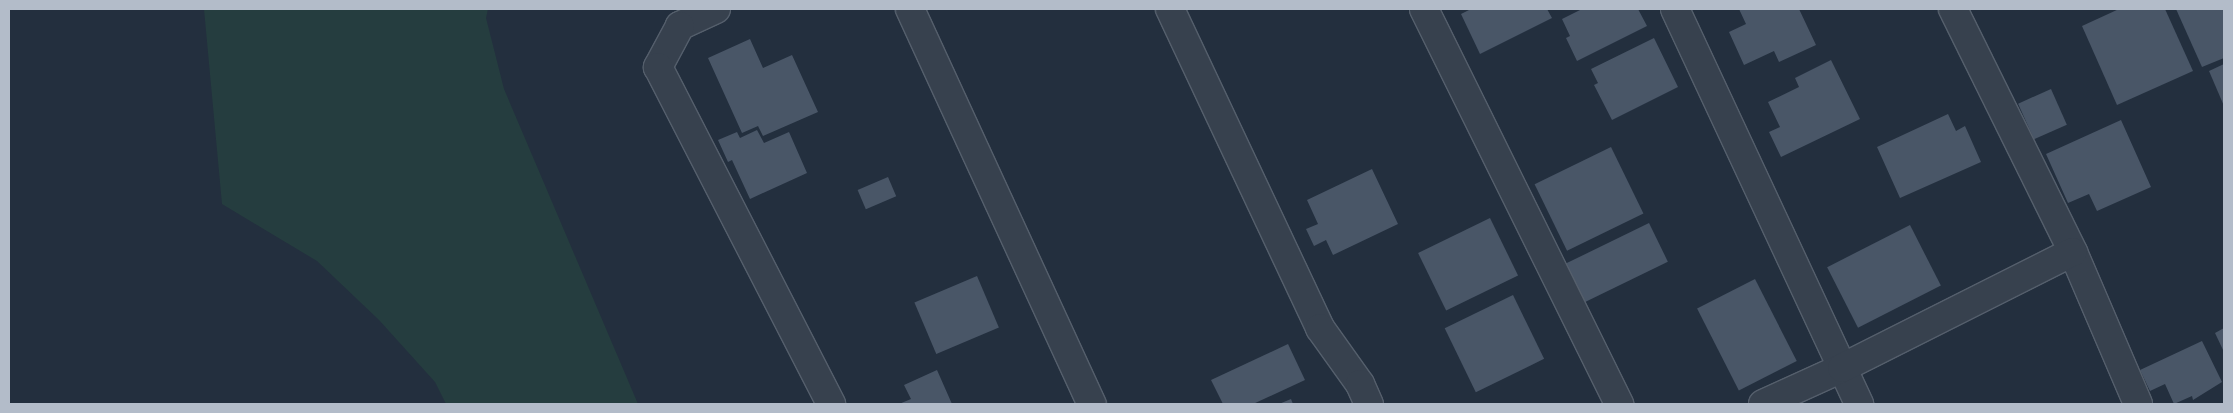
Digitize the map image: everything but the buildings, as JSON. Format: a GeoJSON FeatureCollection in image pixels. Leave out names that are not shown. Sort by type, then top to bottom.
{"type":"FeatureCollection","features":[{"type":"Feature","properties":{"kind":"street"},"geometry":{"type":"LineString","coordinates":[[716,9],[680,26],[658,67],[830,404]]}},
{"type":"Feature","properties":{"kind":"street"},"geometry":{"type":"LineString","coordinates":[[910,9],[1092,404]]}},
{"type":"Feature","properties":{"kind":"street"},"geometry":{"type":"LineString","coordinates":[[1170,9],[1320,328],[1360,384],[1369,404]]}},
{"type":"Feature","properties":{"kind":"street"},"geometry":{"type":"LineString","coordinates":[[1424,9],[1619,404]]}},
{"type":"Feature","properties":{"kind":"street"},"geometry":{"type":"LineString","coordinates":[[1675,9],[1859,404]]}},
{"type":"Feature","properties":{"kind":"street"},"geometry":{"type":"LineString","coordinates":[[1953,9],[2073,252],[2138,404]]}},
{"type":"Feature","properties":{"kind":"street"},"geometry":{"type":"LineString","coordinates":[[1763,404],[1842,368],[2073,252]]}},
{"type":"Feature","properties":{"kind":"green space"},"geometry":{"type":"Polygon","coordinates":[[[204,9],[488,9],[486,18],[504,89],[638,404],[446,404],[435,382],[379,320],[317,261],[222,204],[204,9]]]}}]}
